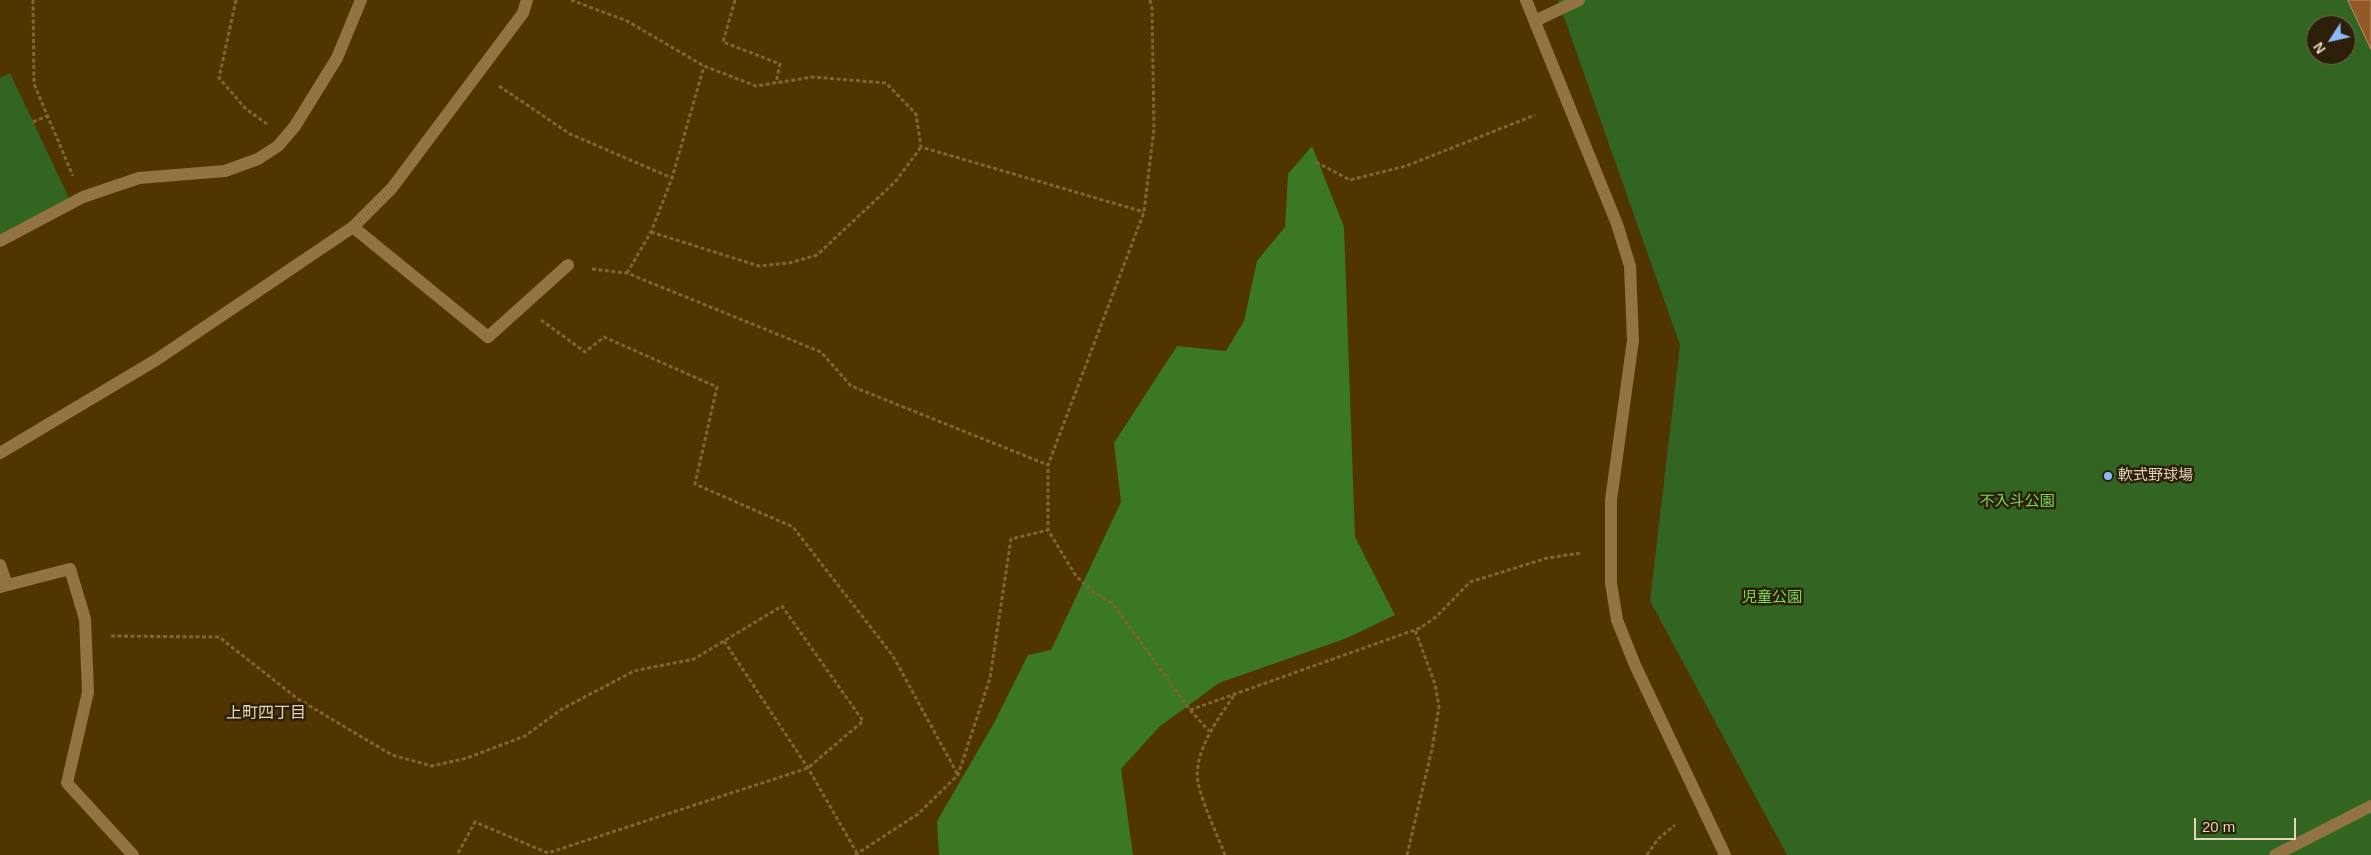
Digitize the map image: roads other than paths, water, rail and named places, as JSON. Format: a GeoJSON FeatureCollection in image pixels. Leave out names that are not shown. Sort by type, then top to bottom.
{"type":"FeatureCollection","features":[{"type":"Feature","properties":{"kind":"street"},"geometry":{"type":"LineString","coordinates":[[0,241],[83,197],[139,178],[225,171],[258,159],[278,146],[314,98],[337,58],[361,0]]}},
{"type":"Feature","properties":{"kind":"street"},"geometry":{"type":"LineString","coordinates":[[0,453],[156,360],[353,227],[392,188],[523,13],[527,0]]}},
{"type":"Feature","properties":{"kind":"street"},"geometry":{"type":"LineString","coordinates":[[1526,0],[1617,224],[1630,266],[1633,340],[1611,510],[1611,583],[1617,620],[1635,665],[1725,855]]}},
{"type":"Feature","properties":{"kind":"street"},"geometry":{"type":"LineString","coordinates":[[1535,21],[1579,0]]}},
{"type":"Feature","properties":{"kind":"street"},"geometry":{"type":"LineString","coordinates":[[353,227],[488,337],[568,265]]}},
{"type":"Feature","properties":{"kind":"street"},"geometry":{"type":"LineString","coordinates":[[0,565],[3,586],[70,569],[85,619],[88,692],[67,783],[133,855]]}},
{"type":"Feature","properties":{"kind":"street"},"geometry":{"type":"LineString","coordinates":[[2275,855],[2371,806]]}},
{"type":"Feature","properties":{"kind":"place","name":"軟式野球場"},"geometry":{"type":"Point","coordinates":[2108,476]}},
{"type":"Feature","properties":{"kind":"district","name":"上町四丁目"},"geometry":{"type":"Point","coordinates":[266,714]}},
{"type":"Feature","properties":{"kind":"park label","name":"不入斗公園"},"geometry":{"type":"Point","coordinates":[2017,502]}},
{"type":"Feature","properties":{"kind":"park label","name":"児童公園"},"geometry":{"type":"Point","coordinates":[1772,598]}}]}
